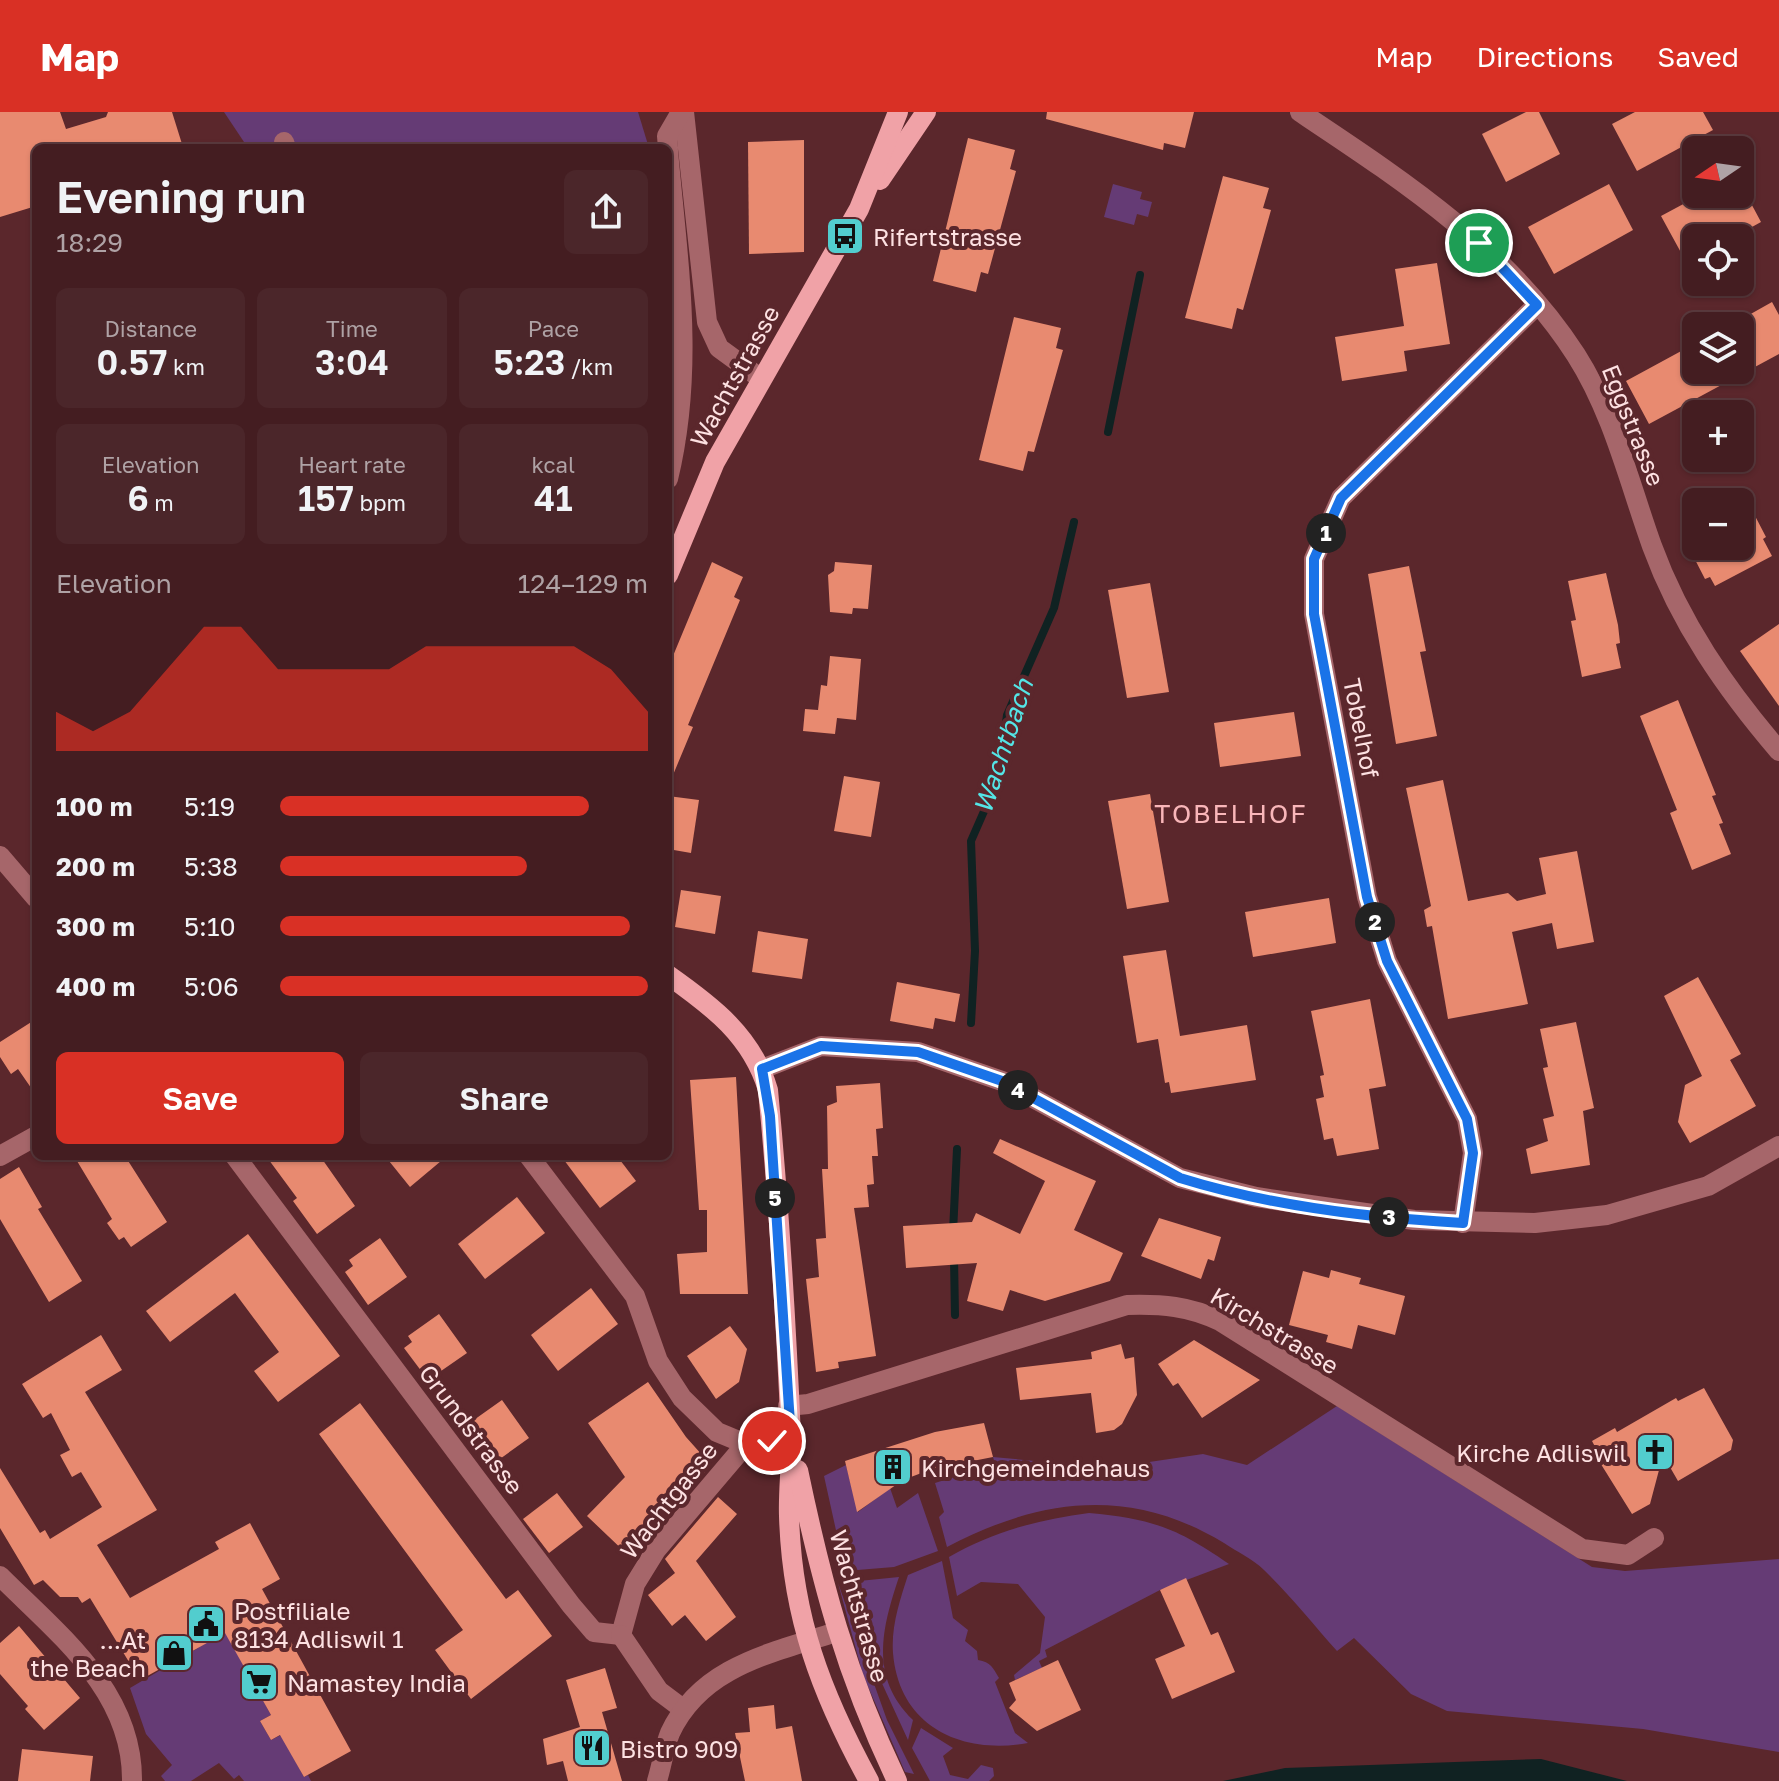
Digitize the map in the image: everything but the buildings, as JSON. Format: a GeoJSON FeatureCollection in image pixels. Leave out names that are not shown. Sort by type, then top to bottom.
{"type":"FeatureCollection","features":[{"type":"Feature","properties":{"kind":"main road","name":"Wachtstrasse"},"geometry":{"type":"LineString","coordinates":[[859,209],[898,112]]}},
{"type":"Feature","properties":{"kind":"main road","name":"Wachtstrasse"},"geometry":{"type":"LineString","coordinates":[[672,565],[715,462],[760,378],[859,209],[926,112]]}},
{"type":"Feature","properties":{"kind":"main road","name":"Wachtstrasse"},"geometry":{"type":"LineString","coordinates":[[672,978],[732,1025],[762,1069],[770,1116],[791,1439],[789,1514],[793,1581],[807,1642],[835,1718],[869,1781]]}},
{"type":"Feature","properties":{"kind":"main road","name":"Wachtstrasse"},"geometry":{"type":"LineString","coordinates":[[791,1439],[821,1579],[836,1632],[858,1694],[897,1781]]}},
{"type":"Feature","properties":{"kind":"street"},"geometry":{"type":"LineString","coordinates":[[668,144],[667,136],[683,112]]}},
{"type":"Feature","properties":{"kind":"street"},"geometry":{"type":"LineString","coordinates":[[683,112],[707,322],[719,348],[760,378]]}},
{"type":"Feature","properties":{"kind":"street","name":"Eggstrasse"},"geometry":{"type":"LineString","coordinates":[[1300,112],[1416,190],[1498,261],[1576,355],[1601,404],[1653,549],[1710,666],[1779,751]]}},
{"type":"Feature","properties":{"kind":"street"},"geometry":{"type":"LineString","coordinates":[[672,201],[685,371],[672,460]]}},
{"type":"Feature","properties":{"kind":"street","name":"Tobelhof"},"geometry":{"type":"LineString","coordinates":[[1463,1223],[1473,1153],[1467,1119],[1387,961],[1367,897],[1314,614],[1314,559],[1341,498],[1537,305]]}},
{"type":"Feature","properties":{"kind":"street"},"geometry":{"type":"LineString","coordinates":[[0,856],[32,893]]}},
{"type":"Feature","properties":{"kind":"street"},"geometry":{"type":"LineString","coordinates":[[762,1069],[821,1046],[918,1052],[1002,1081],[1180,1178],[1256,1197],[1337,1210],[1463,1223],[1535,1223],[1607,1215],[1655,1204],[1708,1186],[1779,1146]]}},
{"type":"Feature","properties":{"kind":"street"},"geometry":{"type":"LineString","coordinates":[[0,1156],[32,1138]]}},
{"type":"Feature","properties":{"kind":"street","name":"Grundstrasse"},"geometry":{"type":"LineString","coordinates":[[238,1160],[571,1605],[594,1632],[621,1635]]}},
{"type":"Feature","properties":{"kind":"street"},"geometry":{"type":"LineString","coordinates":[[532,1160],[635,1296],[658,1361],[682,1398],[717,1432],[746,1444],[791,1439]]}},
{"type":"Feature","properties":{"kind":"street","name":"Kirchstrasse"},"geometry":{"type":"LineString","coordinates":[[788,1406],[808,1404],[1127,1305],[1166,1304],[1198,1311],[1220,1321],[1582,1549],[1628,1555],[1654,1538]]}},
{"type":"Feature","properties":{"kind":"street","name":"Wachtgasse"},"geometry":{"type":"LineString","coordinates":[[621,1635],[635,1584],[656,1550],[746,1444]]}},
{"type":"Feature","properties":{"kind":"street"},"geometry":{"type":"LineString","coordinates":[[0,1576],[102,1681],[118,1710],[129,1744],[132,1781]]}},
{"type":"Feature","properties":{"kind":"street"},"geometry":{"type":"LineString","coordinates":[[657,1781],[669,1736],[683,1709],[704,1685],[730,1669],[836,1632]]}},
{"type":"Feature","properties":{"kind":"street"},"geometry":{"type":"LineString","coordinates":[[621,1635],[659,1691],[683,1709]]}},
{"type":"Feature","properties":{"kind":"shaded area"},"geometry":{"type":"Polygon","coordinates":[[[224,112],[638,112],[648,144],[245,144],[224,112]]]}},
{"type":"Feature","properties":{"kind":"shaded area"},"geometry":{"type":"Polygon","coordinates":[[[1113,184],[1142,192],[1140,199],[1152,202],[1148,217],[1137,214],[1134,225],[1104,217],[1113,184]]]}},
{"type":"Feature","properties":{"kind":"shaded area"},"geometry":{"type":"Polygon","coordinates":[[[1337,1406],[1592,1567],[1625,1571],[1779,1559],[1779,1752],[1643,1729],[1447,1711],[1411,1694],[1354,1638],[1337,1651],[1283,1589],[1250,1559],[1189,1525],[1154,1513],[1120,1506],[1085,1505],[1051,1509],[982,1530],[947,1547],[939,1517],[944,1512],[935,1483],[995,1464],[993,1457],[1109,1468],[1203,1454],[1247,1465],[1337,1406]]]}},
{"type":"Feature","properties":{"kind":"shaded area"},"geometry":{"type":"Polygon","coordinates":[[[846,1465],[858,1512],[890,1488],[897,1508],[918,1493],[938,1551],[894,1567],[845,1571],[824,1476],[846,1465]]]}},
{"type":"Feature","properties":{"kind":"shaded area"},"geometry":{"type":"Polygon","coordinates":[[[1089,1513],[1131,1518],[1164,1527],[1229,1564],[1160,1590],[1045,1650],[1047,1657],[1039,1661],[1042,1668],[1015,1680],[1014,1675],[1040,1653],[1045,1617],[1018,1584],[981,1582],[957,1596],[949,1557],[1017,1528],[1089,1513]]]}},
{"type":"Feature","properties":{"kind":"shaded area"},"geometry":{"type":"Polygon","coordinates":[[[942,1561],[953,1618],[968,1630],[965,1641],[977,1651],[978,1660],[989,1664],[995,1671],[999,1678],[995,1682],[1015,1733],[1028,1743],[1003,1746],[958,1739],[938,1730],[921,1717],[907,1700],[898,1679],[893,1653],[897,1613],[908,1575],[942,1561]]]}},
{"type":"Feature","properties":{"kind":"shaded area"},"geometry":{"type":"Polygon","coordinates":[[[899,1577],[884,1633],[883,1652],[890,1687],[913,1720],[908,1740],[880,1679],[849,1582],[899,1577]]]}},
{"type":"Feature","properties":{"kind":"shaded area"},"geometry":{"type":"Polygon","coordinates":[[[838,1583],[887,1720],[914,1774],[905,1772],[863,1675],[838,1583]]]}},
{"type":"Feature","properties":{"kind":"shaded area"},"geometry":{"type":"Polygon","coordinates":[[[221,1624],[271,1715],[260,1721],[271,1740],[281,1735],[304,1777],[308,1775],[311,1781],[244,1781],[239,1775],[234,1779],[219,1763],[191,1781],[165,1781],[161,1776],[172,1765],[146,1734],[130,1688],[198,1648],[221,1624]]]}},
{"type":"Feature","properties":{"kind":"shaded area"},"geometry":{"type":"Polygon","coordinates":[[[921,1728],[953,1748],[943,1756],[950,1775],[968,1779],[981,1765],[993,1768],[994,1776],[989,1781],[930,1781],[912,1748],[921,1728]]]}},
{"type":"Feature","properties":{"kind":"shaded area"},"geometry":{"type":"Polygon","coordinates":[[[1541,1759],[1627,1781],[1223,1781],[1285,1768],[1541,1759]]]}},
{"type":"Feature","properties":{"kind":"waterway","name":"Wachtbach"},"geometry":{"type":"LineString","coordinates":[[1108,432],[1140,275]]}},
{"type":"Feature","properties":{"kind":"waterway","name":"Wachtbach"},"geometry":{"type":"LineString","coordinates":[[971,1023],[975,951],[971,841],[999,777],[1007,715],[1054,608],[1074,522]]}},
{"type":"Feature","properties":{"kind":"waterway","name":"Wachtbach"},"geometry":{"type":"LineString","coordinates":[[953,1232],[957,1149]]}},
{"type":"Feature","properties":{"kind":"waterway","name":"Wachtbach"},"geometry":{"type":"LineString","coordinates":[[954,1257],[955,1315]]}},
{"type":"Feature","properties":{"kind":"place","name":"Rifertstrasse"},"geometry":{"type":"Point","coordinates":[845,236]}},
{"type":"Feature","properties":{"kind":"place","name":"Kirche Adliswil"},"geometry":{"type":"Point","coordinates":[1655,1452]}},
{"type":"Feature","properties":{"kind":"place","name":"Kirchgemeindehaus"},"geometry":{"type":"Point","coordinates":[893,1467]}},
{"type":"Feature","properties":{"kind":"place","name":"Postfiliale 8134 Adliswil 1"},"geometry":{"type":"Point","coordinates":[206,1624]}},
{"type":"Feature","properties":{"kind":"place","name":"...At the Beach"},"geometry":{"type":"Point","coordinates":[174,1653]}},
{"type":"Feature","properties":{"kind":"place","name":"Namastey India"},"geometry":{"type":"Point","coordinates":[259,1682]}},
{"type":"Feature","properties":{"kind":"place","name":"Bistro 909"},"geometry":{"type":"Point","coordinates":[592,1748]}},
{"type":"Feature","properties":{"kind":"district","name":"TOBELHOF"},"geometry":{"type":"Point","coordinates":[1231,813]}},
{"type":"Feature","properties":{"kind":"route"},"geometry":{"type":"LineString","coordinates":[[772,1441],[791,1439],[768,1090],[762,1069],[806,1050],[834,1044],[890,1049],[918,1052],[961,1065],[1002,1081],[1180,1178],[1206,1186],[1337,1210],[1463,1223],[1473,1153],[1467,1119],[1387,961],[1367,897],[1314,614],[1314,559],[1341,498],[1537,305],[1479,243]]}}]}
